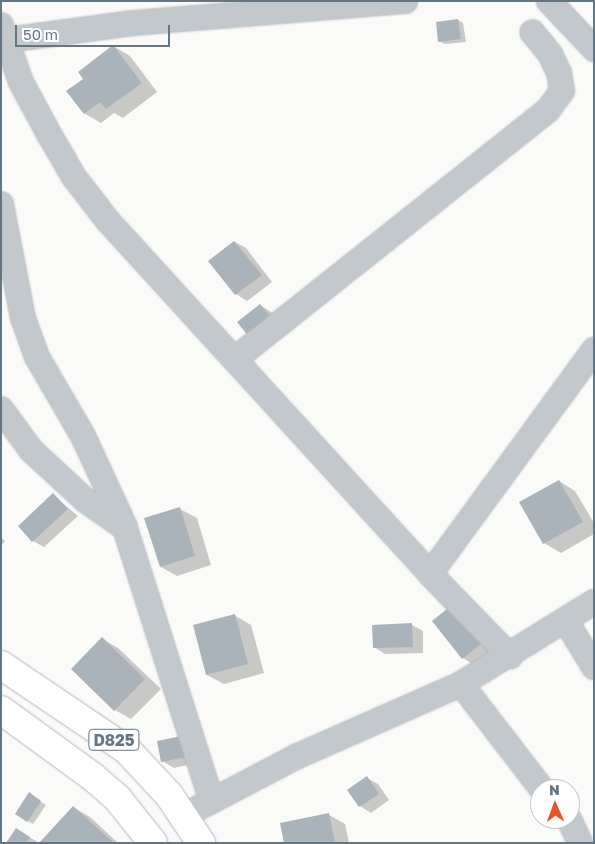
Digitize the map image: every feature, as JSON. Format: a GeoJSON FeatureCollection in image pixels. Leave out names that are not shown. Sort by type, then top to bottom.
{"type":"FeatureCollection","features":[{"type":"Feature","properties":{"kind":"highway","name":"D825"},"geometry":{"type":"LineString","coordinates":[[1,665],[127,750],[169,795],[201,843]]}},
{"type":"Feature","properties":{"kind":"highway","name":"D825"},"geometry":{"type":"LineString","coordinates":[[1,710],[93,777],[118,799],[153,843]]}},
{"type":"Feature","properties":{"kind":"street"},"geometry":{"type":"LineString","coordinates":[[405,1],[292,13],[4,32],[21,82],[74,177],[108,221],[430,574],[510,656]]}},
{"type":"Feature","properties":{"kind":"street"},"geometry":{"type":"LineString","coordinates":[[549,1],[594,49]]}},
{"type":"Feature","properties":{"kind":"street"},"geometry":{"type":"LineString","coordinates":[[235,359],[548,110],[562,91],[559,73],[550,54],[532,32]]}},
{"type":"Feature","properties":{"kind":"street"},"geometry":{"type":"LineString","coordinates":[[1,204],[23,318],[36,357],[83,436],[125,528],[211,799]]}},
{"type":"Feature","properties":{"kind":"street"},"geometry":{"type":"LineString","coordinates":[[430,574],[594,350]]}},
{"type":"Feature","properties":{"kind":"street"},"geometry":{"type":"LineString","coordinates":[[1,409],[31,450],[85,500],[125,528]]}},
{"type":"Feature","properties":{"kind":"street"},"geometry":{"type":"LineString","coordinates":[[183,816],[211,799],[298,756],[461,684],[510,656],[594,602]]}},
{"type":"Feature","properties":{"kind":"street"},"geometry":{"type":"LineString","coordinates":[[566,621],[594,667]]}},
{"type":"Feature","properties":{"kind":"street"},"geometry":{"type":"LineString","coordinates":[[461,684],[534,779]]}},
{"type":"Feature","properties":{"kind":"street"},"geometry":{"type":"LineString","coordinates":[[574,829],[580,843]]}},
{"type":"Feature","properties":{"kind":"building"},"geometry":{"type":"Polygon","coordinates":[[[458,19],[461,39],[438,42],[436,22],[458,19]]]}},
{"type":"Feature","properties":{"kind":"building"},"geometry":{"type":"Polygon","coordinates":[[[113,45],[142,83],[106,109],[100,102],[84,114],[66,91],[83,79],[78,72],[113,45]]]}},
{"type":"Feature","properties":{"kind":"building"},"geometry":{"type":"Polygon","coordinates":[[[234,241],[262,275],[235,295],[208,261],[234,241]]]}},
{"type":"Feature","properties":{"kind":"building"},"geometry":{"type":"Polygon","coordinates":[[[260,304],[273,320],[250,338],[237,322],[260,304]]]}},
{"type":"Feature","properties":{"kind":"building"},"geometry":{"type":"Polygon","coordinates":[[[559,480],[583,522],[543,544],[519,502],[559,480]]]}},
{"type":"Feature","properties":{"kind":"building"},"geometry":{"type":"Polygon","coordinates":[[[53,493],[68,509],[32,542],[18,526],[53,493]]]}},
{"type":"Feature","properties":{"kind":"building"},"geometry":{"type":"Polygon","coordinates":[[[180,507],[195,556],[160,567],[144,518],[180,507]]]}},
{"type":"Feature","properties":{"kind":"building"},"geometry":{"type":"Polygon","coordinates":[[[452,605],[483,642],[462,659],[432,621],[452,605]]]}},
{"type":"Feature","properties":{"kind":"building"},"geometry":{"type":"Polygon","coordinates":[[[235,614],[248,664],[206,675],[193,625],[235,614]]]}},
{"type":"Feature","properties":{"kind":"building"},"geometry":{"type":"Polygon","coordinates":[[[412,623],[413,647],[373,648],[372,625],[412,623]]]}},
{"type":"Feature","properties":{"kind":"building"},"geometry":{"type":"Polygon","coordinates":[[[102,637],[145,679],[114,711],[71,669],[102,637]]]}},
{"type":"Feature","properties":{"kind":"building"},"geometry":{"type":"Polygon","coordinates":[[[186,735],[191,756],[161,762],[157,741],[186,735]]]}},
{"type":"Feature","properties":{"kind":"building"},"geometry":{"type":"Polygon","coordinates":[[[367,776],[379,794],[359,807],[347,790],[367,776]]]}},
{"type":"Feature","properties":{"kind":"building"},"geometry":{"type":"Polygon","coordinates":[[[29,792],[41,801],[27,822],[15,814],[29,792]]]}},
{"type":"Feature","properties":{"kind":"building"},"geometry":{"type":"Polygon","coordinates":[[[73,806],[114,843],[39,843],[73,806]]]}},
{"type":"Feature","properties":{"kind":"building"},"geometry":{"type":"Polygon","coordinates":[[[329,813],[335,843],[284,843],[280,823],[329,813]]]}},
{"type":"Feature","properties":{"kind":"building"},"geometry":{"type":"Polygon","coordinates":[[[16,828],[30,837],[26,843],[6,843],[16,828]]]}}]}
